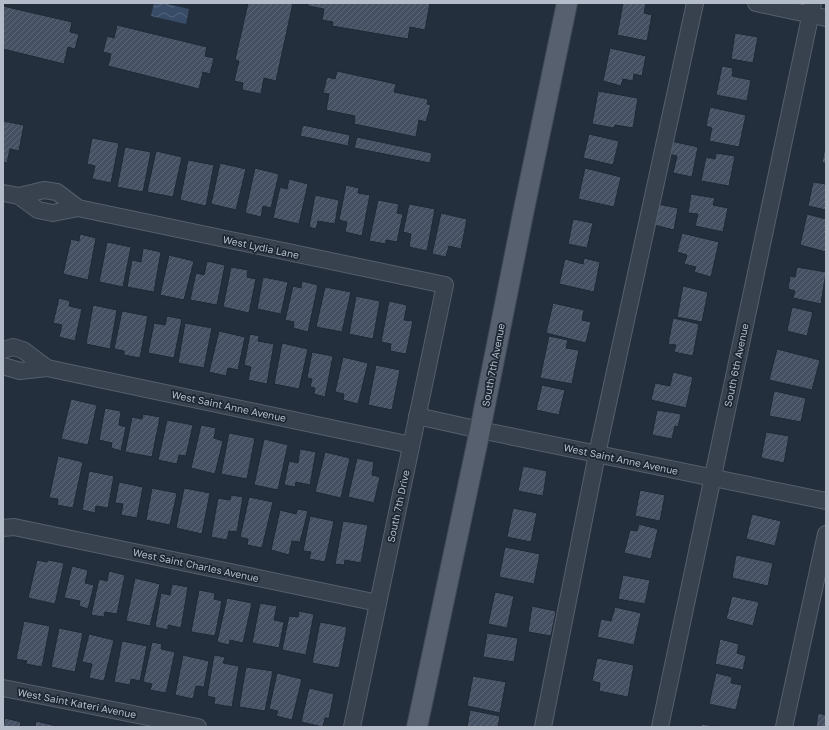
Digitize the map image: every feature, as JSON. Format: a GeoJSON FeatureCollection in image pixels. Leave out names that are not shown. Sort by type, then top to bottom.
{"type":"FeatureCollection","features":[{"type":"Feature","properties":{"kind":"main road","name":"South 7th Avenue"},"geometry":{"type":"LineString","coordinates":[[417,727],[480,430],[567,3]]}},
{"type":"Feature","properties":{"kind":"street"},"geometry":{"type":"LineString","coordinates":[[543,727],[597,454],[695,3]]}},
{"type":"Feature","properties":{"kind":"street"},"geometry":{"type":"LineString","coordinates":[[756,3],[817,12]]}},
{"type":"Feature","properties":{"kind":"street","name":"South 6th Avenue"},"geometry":{"type":"LineString","coordinates":[[660,727],[712,478],[817,12]]}},
{"type":"Feature","properties":{"kind":"street","name":"West Lydia Lane"},"geometry":{"type":"LineString","coordinates":[[3,193],[19,196],[44,190],[57,192],[78,208]]}},
{"type":"Feature","properties":{"kind":"street","name":"West Lydia Lane"},"geometry":{"type":"LineString","coordinates":[[19,196],[38,210],[53,213],[78,208],[445,285]]}},
{"type":"Feature","properties":{"kind":"street","name":"South 7th Drive"},"geometry":{"type":"LineString","coordinates":[[352,727],[445,285]]}},
{"type":"Feature","properties":{"kind":"street","name":"West Saint Anne Avenue"},"geometry":{"type":"LineString","coordinates":[[3,350],[13,347],[23,350],[47,368]]}},
{"type":"Feature","properties":{"kind":"street","name":"West Saint Anne Avenue"},"geometry":{"type":"LineString","coordinates":[[3,366],[20,371],[47,368],[411,444]]}},
{"type":"Feature","properties":{"kind":"street","name":"West Saint Anne Avenue"},"geometry":{"type":"LineString","coordinates":[[417,416],[826,501]]}},
{"type":"Feature","properties":{"kind":"street","name":"West Saint Charles Avenue"},"geometry":{"type":"LineString","coordinates":[[7,524],[378,603]]}},
{"type":"Feature","properties":{"kind":"street"},"geometry":{"type":"LineString","coordinates":[[784,727],[826,534]]}},
{"type":"Feature","properties":{"kind":"street","name":"West Saint Kateri Avenue"},"geometry":{"type":"LineString","coordinates":[[3,688],[198,727]]}},
{"type":"Feature","properties":{"kind":"water"},"geometry":{"type":"Polygon","coordinates":[[[154,3],[163,3],[189,9],[186,24],[151,16],[154,3]]]}},
{"type":"Feature","properties":{"kind":"building"},"geometry":{"type":"Polygon","coordinates":[[[248,3],[293,3],[276,81],[264,78],[261,94],[242,90],[243,83],[234,81],[239,61],[235,60],[248,3]]]}},
{"type":"Feature","properties":{"kind":"building"},"geometry":{"type":"Polygon","coordinates":[[[308,3],[430,3],[425,30],[410,27],[408,39],[332,26],[333,22],[322,20],[324,9],[308,6],[308,3]]]}},
{"type":"Feature","properties":{"kind":"building"},"geometry":{"type":"Polygon","coordinates":[[[623,3],[646,3],[644,13],[652,15],[647,41],[617,35],[623,3]]]}},
{"type":"Feature","properties":{"kind":"building"},"geometry":{"type":"Polygon","coordinates":[[[3,6],[72,22],[70,32],[79,34],[75,49],[68,47],[64,64],[3,49],[3,6]]]}},
{"type":"Feature","properties":{"kind":"building"},"geometry":{"type":"Polygon","coordinates":[[[117,25],[207,47],[205,56],[214,58],[210,74],[203,72],[199,89],[108,66],[111,54],[103,52],[107,36],[114,38],[117,25]]]}},
{"type":"Feature","properties":{"kind":"building"},"geometry":{"type":"Polygon","coordinates":[[[735,33],[758,37],[753,63],[731,59],[735,33]]]}},
{"type":"Feature","properties":{"kind":"building"},"geometry":{"type":"Polygon","coordinates":[[[610,48],[646,56],[642,76],[634,74],[633,81],[623,79],[621,86],[603,81],[610,48]]]}},
{"type":"Feature","properties":{"kind":"building"},"geometry":{"type":"Polygon","coordinates":[[[722,66],[733,68],[732,76],[751,80],[747,101],[716,95],[722,66]]]}},
{"type":"Feature","properties":{"kind":"building"},"geometry":{"type":"Polygon","coordinates":[[[337,71],[396,84],[394,92],[428,99],[427,104],[431,105],[426,122],[419,120],[416,137],[354,124],[355,116],[326,110],[329,94],[323,93],[327,77],[335,79],[337,71]]]}},
{"type":"Feature","properties":{"kind":"building"},"geometry":{"type":"Polygon","coordinates":[[[598,91],[638,98],[633,128],[615,125],[614,128],[592,124],[598,91]]]}},
{"type":"Feature","properties":{"kind":"building"},"geometry":{"type":"Polygon","coordinates":[[[710,107],[746,115],[739,147],[709,141],[712,128],[706,126],[710,107]]]}},
{"type":"Feature","properties":{"kind":"building"},"geometry":{"type":"Polygon","coordinates":[[[3,121],[24,125],[19,151],[10,149],[7,163],[3,162],[3,121]]]}},
{"type":"Feature","properties":{"kind":"building"},"geometry":{"type":"Polygon","coordinates":[[[303,125],[350,135],[348,146],[300,136],[303,125]]]}},
{"type":"Feature","properties":{"kind":"building"},"geometry":{"type":"Polygon","coordinates":[[[589,134],[619,141],[613,165],[583,158],[589,134]]]}},
{"type":"Feature","properties":{"kind":"building"},"geometry":{"type":"Polygon","coordinates":[[[357,137],[432,153],[430,163],[354,148],[357,137]]]}},
{"type":"Feature","properties":{"kind":"building"},"geometry":{"type":"Polygon","coordinates":[[[92,138],[119,143],[111,183],[92,179],[95,166],[87,164],[92,138]]]}},
{"type":"Feature","properties":{"kind":"building"},"geometry":{"type":"Polygon","coordinates":[[[671,141],[698,147],[692,177],[673,173],[677,156],[669,154],[671,141]]]}},
{"type":"Feature","properties":{"kind":"building"},"geometry":{"type":"Polygon","coordinates":[[[826,143],[826,163],[822,163],[826,143]]]}},
{"type":"Feature","properties":{"kind":"building"},"geometry":{"type":"Polygon","coordinates":[[[125,147],[151,152],[143,192],[117,187],[125,147]]]}},
{"type":"Feature","properties":{"kind":"building"},"geometry":{"type":"Polygon","coordinates":[[[156,151],[182,157],[173,197],[147,192],[156,151]]]}},
{"type":"Feature","properties":{"kind":"building"},"geometry":{"type":"Polygon","coordinates":[[[716,153],[735,156],[729,186],[701,181],[706,157],[715,159],[716,153]]]}},
{"type":"Feature","properties":{"kind":"building"},"geometry":{"type":"Polygon","coordinates":[[[188,160],[214,165],[206,206],[180,200],[188,160]]]}},
{"type":"Feature","properties":{"kind":"building"},"geometry":{"type":"Polygon","coordinates":[[[220,163],[246,169],[236,210],[211,204],[220,163]]]}},
{"type":"Feature","properties":{"kind":"building"},"geometry":{"type":"Polygon","coordinates":[[[255,168],[279,174],[271,208],[263,206],[261,217],[245,213],[255,168]]]}},
{"type":"Feature","properties":{"kind":"building"},"geometry":{"type":"Polygon","coordinates":[[[585,168],[621,177],[614,207],[578,199],[585,168]]]}},
{"type":"Feature","properties":{"kind":"building"},"geometry":{"type":"Polygon","coordinates":[[[289,179],[308,184],[299,224],[273,218],[280,187],[287,189],[289,179]]]}},
{"type":"Feature","properties":{"kind":"building"},"geometry":{"type":"Polygon","coordinates":[[[813,182],[826,184],[826,210],[808,206],[813,182]]]}},
{"type":"Feature","properties":{"kind":"building"},"geometry":{"type":"Polygon","coordinates":[[[346,185],[359,188],[358,193],[370,195],[362,236],[345,232],[347,222],[339,220],[346,185]]]}},
{"type":"Feature","properties":{"kind":"building"},"geometry":{"type":"Polygon","coordinates":[[[691,194],[715,198],[713,205],[728,208],[723,232],[695,226],[698,214],[688,213],[691,194]]]}},
{"type":"Feature","properties":{"kind":"building"},"geometry":{"type":"Polygon","coordinates":[[[315,195],[339,200],[335,224],[318,221],[316,229],[309,227],[315,195]]]}},
{"type":"Feature","properties":{"kind":"building"},"geometry":{"type":"Polygon","coordinates":[[[378,200],[399,204],[397,213],[403,214],[397,242],[386,240],[386,244],[369,241],[378,200]]]}},
{"type":"Feature","properties":{"kind":"building"},"geometry":{"type":"Polygon","coordinates":[[[409,204],[435,209],[427,251],[409,247],[411,234],[403,232],[409,204]]]}},
{"type":"Feature","properties":{"kind":"building"},"geometry":{"type":"Polygon","coordinates":[[[658,204],[678,208],[674,230],[654,225],[658,204]]]}},
{"type":"Feature","properties":{"kind":"building"},"geometry":{"type":"Polygon","coordinates":[[[441,213],[467,219],[461,249],[449,246],[446,257],[432,254],[441,213]]]}},
{"type":"Feature","properties":{"kind":"building"},"geometry":{"type":"Polygon","coordinates":[[[807,214],[826,219],[826,252],[800,245],[807,214]]]}},
{"type":"Feature","properties":{"kind":"building"},"geometry":{"type":"Polygon","coordinates":[[[573,219],[593,223],[587,248],[568,244],[573,219]]]}},
{"type":"Feature","properties":{"kind":"building"},"geometry":{"type":"Polygon","coordinates":[[[682,233],[719,242],[711,277],[694,272],[696,267],[684,264],[687,255],[677,252],[682,233]]]}},
{"type":"Feature","properties":{"kind":"building"},"geometry":{"type":"Polygon","coordinates":[[[80,234],[96,238],[88,280],[63,274],[71,239],[79,241],[80,234]]]}},
{"type":"Feature","properties":{"kind":"building"},"geometry":{"type":"Polygon","coordinates":[[[107,242],[131,247],[123,287],[99,282],[107,242]]]}},
{"type":"Feature","properties":{"kind":"building"},"geometry":{"type":"Polygon","coordinates":[[[143,248],[161,252],[154,292],[127,287],[132,260],[141,262],[143,248]]]}},
{"type":"Feature","properties":{"kind":"building"},"geometry":{"type":"Polygon","coordinates":[[[169,255],[194,261],[184,300],[160,295],[169,255]]]}},
{"type":"Feature","properties":{"kind":"building"},"geometry":{"type":"Polygon","coordinates":[[[584,258],[600,262],[594,292],[559,284],[565,259],[583,264],[584,258]]]}},
{"type":"Feature","properties":{"kind":"building"},"geometry":{"type":"Polygon","coordinates":[[[207,261],[225,265],[217,305],[190,300],[196,273],[204,275],[207,261]]]}},
{"type":"Feature","properties":{"kind":"building"},"geometry":{"type":"Polygon","coordinates":[[[231,267],[248,270],[247,277],[256,279],[249,313],[223,307],[231,267]]]}},
{"type":"Feature","properties":{"kind":"building"},"geometry":{"type":"Polygon","coordinates":[[[797,267],[826,272],[821,304],[793,298],[795,291],[788,289],[790,276],[795,277],[797,267]]]}},
{"type":"Feature","properties":{"kind":"building"},"geometry":{"type":"Polygon","coordinates":[[[263,277],[288,282],[281,314],[257,309],[263,277]]]}},
{"type":"Feature","properties":{"kind":"building"},"geometry":{"type":"Polygon","coordinates":[[[302,281],[318,285],[308,332],[293,328],[294,322],[285,320],[293,286],[301,288],[302,281]]]}},
{"type":"Feature","properties":{"kind":"building"},"geometry":{"type":"Polygon","coordinates":[[[683,286],[708,292],[702,322],[677,317],[683,286]]]}},
{"type":"Feature","properties":{"kind":"building"},"geometry":{"type":"Polygon","coordinates":[[[325,287],[351,292],[342,332],[316,327],[325,287]]]}},
{"type":"Feature","properties":{"kind":"building"},"geometry":{"type":"Polygon","coordinates":[[[356,296],[380,301],[373,339],[349,334],[356,296]]]}},
{"type":"Feature","properties":{"kind":"building"},"geometry":{"type":"Polygon","coordinates":[[[59,298],[70,301],[69,306],[82,309],[75,341],[59,337],[62,325],[53,323],[59,298]]]}},
{"type":"Feature","properties":{"kind":"building"},"geometry":{"type":"Polygon","coordinates":[[[389,301],[407,305],[404,320],[413,321],[406,354],[390,351],[391,344],[381,342],[389,301]]]}},
{"type":"Feature","properties":{"kind":"building"},"geometry":{"type":"Polygon","coordinates":[[[553,303],[584,310],[582,320],[591,322],[586,343],[546,333],[553,303]]]}},
{"type":"Feature","properties":{"kind":"building"},"geometry":{"type":"Polygon","coordinates":[[[93,305],[117,310],[110,349],[86,344],[93,305]]]}},
{"type":"Feature","properties":{"kind":"building"},"geometry":{"type":"Polygon","coordinates":[[[792,307],[813,312],[807,336],[787,331],[792,307]]]}},
{"type":"Feature","properties":{"kind":"building"},"geometry":{"type":"Polygon","coordinates":[[[122,311],[148,316],[140,358],[124,355],[124,351],[114,349],[122,311]]]}},
{"type":"Feature","properties":{"kind":"building"},"geometry":{"type":"Polygon","coordinates":[[[167,316],[182,319],[174,358],[148,353],[154,323],[165,325],[167,316]]]}},
{"type":"Feature","properties":{"kind":"building"},"geometry":{"type":"Polygon","coordinates":[[[673,318],[699,324],[693,356],[674,352],[676,345],[668,344],[673,318]]]}},
{"type":"Feature","properties":{"kind":"building"},"geometry":{"type":"Polygon","coordinates":[[[185,323],[212,328],[204,368],[178,363],[185,323]]]}},
{"type":"Feature","properties":{"kind":"building"},"geometry":{"type":"Polygon","coordinates":[[[219,331],[245,337],[238,370],[228,368],[226,376],[209,372],[219,331]]]}},
{"type":"Feature","properties":{"kind":"building"},"geometry":{"type":"Polygon","coordinates":[[[250,334],[259,336],[258,341],[274,344],[267,384],[248,380],[251,367],[244,365],[250,334]]]}},
{"type":"Feature","properties":{"kind":"building"},"geometry":{"type":"Polygon","coordinates":[[[549,336],[568,340],[566,348],[579,350],[572,384],[540,378],[549,336]]]}},
{"type":"Feature","properties":{"kind":"building"},"geometry":{"type":"Polygon","coordinates":[[[282,343],[308,349],[299,389],[274,384],[282,343]]]}},
{"type":"Feature","properties":{"kind":"building"},"geometry":{"type":"Polygon","coordinates":[[[777,349],[820,360],[812,390],[769,380],[777,349]]]}},
{"type":"Feature","properties":{"kind":"building"},"geometry":{"type":"Polygon","coordinates":[[[312,352],[333,356],[325,397],[314,394],[315,388],[310,387],[312,379],[307,378],[312,352]]]}},
{"type":"Feature","properties":{"kind":"building"},"geometry":{"type":"Polygon","coordinates":[[[343,357],[368,363],[358,404],[343,400],[344,394],[335,392],[343,357]]]}},
{"type":"Feature","properties":{"kind":"building"},"geometry":{"type":"Polygon","coordinates":[[[376,365],[400,370],[392,410],[368,405],[376,365]]]}},
{"type":"Feature","properties":{"kind":"building"},"geometry":{"type":"Polygon","coordinates":[[[673,372],[693,377],[686,408],[651,400],[655,383],[670,386],[673,372]]]}},
{"type":"Feature","properties":{"kind":"building"},"geometry":{"type":"Polygon","coordinates":[[[542,385],[565,390],[559,415],[536,410],[542,385]]]}},
{"type":"Feature","properties":{"kind":"building"},"geometry":{"type":"Polygon","coordinates":[[[774,391],[806,398],[801,422],[769,416],[774,391]]]}},
{"type":"Feature","properties":{"kind":"building"},"geometry":{"type":"Polygon","coordinates":[[[71,399],[97,405],[88,445],[61,439],[71,399]]]}},
{"type":"Feature","properties":{"kind":"building"},"geometry":{"type":"Polygon","coordinates":[[[105,408],[121,411],[119,425],[126,427],[121,451],[111,448],[112,443],[99,440],[105,408]]]}},
{"type":"Feature","properties":{"kind":"building"},"geometry":{"type":"Polygon","coordinates":[[[657,410],[681,414],[678,427],[675,426],[672,439],[652,435],[657,410]]]}},
{"type":"Feature","properties":{"kind":"building"},"geometry":{"type":"Polygon","coordinates":[[[143,414],[160,417],[152,457],[125,452],[132,417],[142,419],[143,414]]]}},
{"type":"Feature","properties":{"kind":"building"},"geometry":{"type":"Polygon","coordinates":[[[167,420],[193,425],[186,456],[179,455],[177,464],[158,460],[167,420]]]}},
{"type":"Feature","properties":{"kind":"building"},"geometry":{"type":"Polygon","coordinates":[[[201,425],[216,428],[214,438],[223,441],[215,474],[191,468],[201,425]]]}},
{"type":"Feature","properties":{"kind":"building"},"geometry":{"type":"Polygon","coordinates":[[[766,432],[789,436],[784,463],[761,458],[766,432]]]}},
{"type":"Feature","properties":{"kind":"building"},"geometry":{"type":"Polygon","coordinates":[[[229,433],[255,438],[247,479],[221,474],[229,433]]]}},
{"type":"Feature","properties":{"kind":"building"},"geometry":{"type":"Polygon","coordinates":[[[264,439],[288,445],[278,490],[254,485],[264,439]]]}},
{"type":"Feature","properties":{"kind":"building"},"geometry":{"type":"Polygon","coordinates":[[[300,449],[316,452],[310,485],[296,482],[295,487],[284,485],[289,461],[298,463],[300,449]]]}},
{"type":"Feature","properties":{"kind":"building"},"geometry":{"type":"Polygon","coordinates":[[[325,452],[350,458],[341,498],[315,492],[325,452]]]}},
{"type":"Feature","properties":{"kind":"building"},"geometry":{"type":"Polygon","coordinates":[[[58,456],[83,462],[73,508],[57,505],[58,499],[49,498],[58,456]]]}},
{"type":"Feature","properties":{"kind":"building"},"geometry":{"type":"Polygon","coordinates":[[[357,458],[374,462],[372,475],[380,477],[374,503],[348,497],[357,458]]]}},
{"type":"Feature","properties":{"kind":"building"},"geometry":{"type":"Polygon","coordinates":[[[523,466],[547,471],[543,496],[518,491],[523,466]]]}},
{"type":"Feature","properties":{"kind":"building"},"geometry":{"type":"Polygon","coordinates":[[[89,471],[114,476],[108,508],[96,506],[95,513],[82,510],[89,471]]]}},
{"type":"Feature","properties":{"kind":"building"},"geometry":{"type":"Polygon","coordinates":[[[119,482],[143,487],[137,518],[121,515],[123,504],[115,503],[119,482]]]}},
{"type":"Feature","properties":{"kind":"building"},"geometry":{"type":"Polygon","coordinates":[[[152,488],[177,493],[170,525],[146,520],[152,488]]]}},
{"type":"Feature","properties":{"kind":"building"},"geometry":{"type":"Polygon","coordinates":[[[184,488],[210,493],[202,534],[176,528],[184,488]]]}},
{"type":"Feature","properties":{"kind":"building"},"geometry":{"type":"Polygon","coordinates":[[[640,490],[665,495],[660,521],[635,516],[640,490]]]}},
{"type":"Feature","properties":{"kind":"building"},"geometry":{"type":"Polygon","coordinates":[[[231,495],[243,497],[237,532],[229,531],[227,540],[211,537],[218,498],[230,500],[231,495]]]}},
{"type":"Feature","properties":{"kind":"building"},"geometry":{"type":"Polygon","coordinates":[[[249,497],[273,502],[262,548],[247,545],[248,539],[240,537],[249,497]]]}},
{"type":"Feature","properties":{"kind":"building"},"geometry":{"type":"Polygon","coordinates":[[[513,508],[537,513],[531,542],[507,537],[513,508]]]}},
{"type":"Feature","properties":{"kind":"building"},"geometry":{"type":"Polygon","coordinates":[[[298,509],[308,511],[300,542],[292,541],[289,555],[271,550],[280,510],[296,514],[298,509]]]}},
{"type":"Feature","properties":{"kind":"building"},"geometry":{"type":"Polygon","coordinates":[[[752,514],[781,521],[775,546],[746,539],[752,514]]]}},
{"type":"Feature","properties":{"kind":"building"},"geometry":{"type":"Polygon","coordinates":[[[310,516],[334,521],[325,562],[309,559],[311,552],[303,551],[310,516]]]}},
{"type":"Feature","properties":{"kind":"building"},"geometry":{"type":"Polygon","coordinates":[[[343,521],[368,525],[361,563],[345,560],[344,565],[335,564],[343,521]]]}},
{"type":"Feature","properties":{"kind":"building"},"geometry":{"type":"Polygon","coordinates":[[[639,524],[658,529],[651,559],[624,553],[630,530],[637,531],[639,524]]]}},
{"type":"Feature","properties":{"kind":"building"},"geometry":{"type":"Polygon","coordinates":[[[505,547],[540,554],[534,584],[499,577],[505,547]]]}},
{"type":"Feature","properties":{"kind":"building"},"geometry":{"type":"Polygon","coordinates":[[[736,555],[773,563],[768,586],[732,578],[736,555]]]}},
{"type":"Feature","properties":{"kind":"building"},"geometry":{"type":"Polygon","coordinates":[[[37,560],[47,562],[48,560],[64,563],[55,604],[28,598],[37,560]]]}},
{"type":"Feature","properties":{"kind":"building"},"geometry":{"type":"Polygon","coordinates":[[[72,566],[88,570],[85,583],[94,585],[88,609],[79,606],[80,601],[64,598],[72,566]]]}},
{"type":"Feature","properties":{"kind":"building"},"geometry":{"type":"Polygon","coordinates":[[[109,571],[125,575],[117,614],[105,612],[104,617],[91,615],[99,579],[107,581],[109,571]]]}},
{"type":"Feature","properties":{"kind":"building"},"geometry":{"type":"Polygon","coordinates":[[[623,575],[650,580],[645,604],[618,599],[623,575]]]}},
{"type":"Feature","properties":{"kind":"building"},"geometry":{"type":"Polygon","coordinates":[[[135,578],[160,584],[150,626],[126,621],[135,578]]]}},
{"type":"Feature","properties":{"kind":"building"},"geometry":{"type":"Polygon","coordinates":[[[172,584],[188,587],[181,628],[168,625],[168,630],[155,627],[161,593],[170,595],[172,584]]]}},
{"type":"Feature","properties":{"kind":"building"},"geometry":{"type":"Polygon","coordinates":[[[199,590],[215,593],[214,599],[222,601],[215,636],[191,632],[199,590]]]}},
{"type":"Feature","properties":{"kind":"building"},"geometry":{"type":"Polygon","coordinates":[[[495,592],[514,596],[507,628],[488,624],[495,592]]]}},
{"type":"Feature","properties":{"kind":"building"},"geometry":{"type":"Polygon","coordinates":[[[732,596],[759,602],[753,626],[726,619],[732,596]]]}},
{"type":"Feature","properties":{"kind":"building"},"geometry":{"type":"Polygon","coordinates":[[[227,598],[252,603],[243,643],[230,640],[229,645],[217,642],[227,598]]]}},
{"type":"Feature","properties":{"kind":"building"},"geometry":{"type":"Polygon","coordinates":[[[260,603],[277,606],[274,620],[284,622],[279,648],[252,643],[260,603]]]}},
{"type":"Feature","properties":{"kind":"building"},"geometry":{"type":"Polygon","coordinates":[[[532,606],[556,611],[551,636],[528,632],[532,606]]]}},
{"type":"Feature","properties":{"kind":"building"},"geometry":{"type":"Polygon","coordinates":[[[615,607],[641,613],[634,645],[597,637],[601,619],[611,621],[615,607]]]}},
{"type":"Feature","properties":{"kind":"building"},"geometry":{"type":"Polygon","coordinates":[[[299,611],[314,614],[306,655],[282,650],[289,616],[298,617],[299,611]]]}},
{"type":"Feature","properties":{"kind":"building"},"geometry":{"type":"Polygon","coordinates":[[[24,621],[50,626],[42,667],[26,664],[27,661],[16,659],[24,621]]]}},
{"type":"Feature","properties":{"kind":"building"},"geometry":{"type":"Polygon","coordinates":[[[320,622],[347,627],[339,668],[312,663],[320,622]]]}},
{"type":"Feature","properties":{"kind":"building"},"geometry":{"type":"Polygon","coordinates":[[[59,628],[83,633],[75,672],[51,667],[59,628]]]}},
{"type":"Feature","properties":{"kind":"building"},"geometry":{"type":"Polygon","coordinates":[[[487,633],[518,638],[514,662],[483,657],[487,633]]]}},
{"type":"Feature","properties":{"kind":"building"},"geometry":{"type":"Polygon","coordinates":[[[89,634],[114,640],[104,681],[89,678],[92,664],[82,662],[89,634]]]}},
{"type":"Feature","properties":{"kind":"building"},"geometry":{"type":"Polygon","coordinates":[[[720,639],[739,644],[737,653],[746,656],[743,670],[715,664],[720,639]]]}},
{"type":"Feature","properties":{"kind":"building"},"geometry":{"type":"Polygon","coordinates":[[[122,641],[147,646],[140,681],[131,679],[130,685],[114,682],[122,641]]]}},
{"type":"Feature","properties":{"kind":"building"},"geometry":{"type":"Polygon","coordinates":[[[152,642],[162,644],[161,649],[175,652],[166,693],[150,690],[152,684],[143,682],[152,642]]]}},
{"type":"Feature","properties":{"kind":"building"},"geometry":{"type":"Polygon","coordinates":[[[183,655],[209,661],[204,687],[196,686],[193,699],[175,695],[183,655]]]}},
{"type":"Feature","properties":{"kind":"building"},"geometry":{"type":"Polygon","coordinates":[[[214,655],[225,657],[223,663],[239,666],[232,707],[214,704],[215,698],[207,696],[214,655]]]}},
{"type":"Feature","properties":{"kind":"building"},"geometry":{"type":"Polygon","coordinates":[[[597,658],[634,665],[628,697],[599,691],[600,683],[592,681],[597,658]]]}},
{"type":"Feature","properties":{"kind":"building"},"geometry":{"type":"Polygon","coordinates":[[[246,667],[273,671],[265,711],[239,707],[246,667]]]}},
{"type":"Feature","properties":{"kind":"building"},"geometry":{"type":"Polygon","coordinates":[[[277,673],[302,679],[292,720],[276,716],[278,711],[269,709],[277,673]]]}},
{"type":"Feature","properties":{"kind":"building"},"geometry":{"type":"Polygon","coordinates":[[[716,673],[732,677],[731,683],[742,685],[736,710],[709,704],[716,673]]]}},
{"type":"Feature","properties":{"kind":"building"},"geometry":{"type":"Polygon","coordinates":[[[473,676],[506,682],[500,713],[467,706],[473,676]]]}},
{"type":"Feature","properties":{"kind":"building"},"geometry":{"type":"Polygon","coordinates":[[[309,688],[334,694],[329,718],[325,718],[323,727],[301,722],[309,688]]]}},
{"type":"Feature","properties":{"kind":"building"},"geometry":{"type":"Polygon","coordinates":[[[470,710],[500,716],[498,727],[467,727],[470,710]]]}},
{"type":"Feature","properties":{"kind":"building"},"geometry":{"type":"Polygon","coordinates":[[[818,713],[826,715],[826,727],[816,727],[818,713]]]}},
{"type":"Feature","properties":{"kind":"building"},"geometry":{"type":"Polygon","coordinates":[[[5,718],[21,722],[20,727],[3,727],[5,718]]]}},
{"type":"Feature","properties":{"kind":"building"},"geometry":{"type":"Polygon","coordinates":[[[36,721],[61,727],[35,727],[36,721]]]}},
{"type":"Feature","properties":{"kind":"building"},"geometry":{"type":"Polygon","coordinates":[[[702,724],[720,727],[701,727],[702,724]]]}}]}
